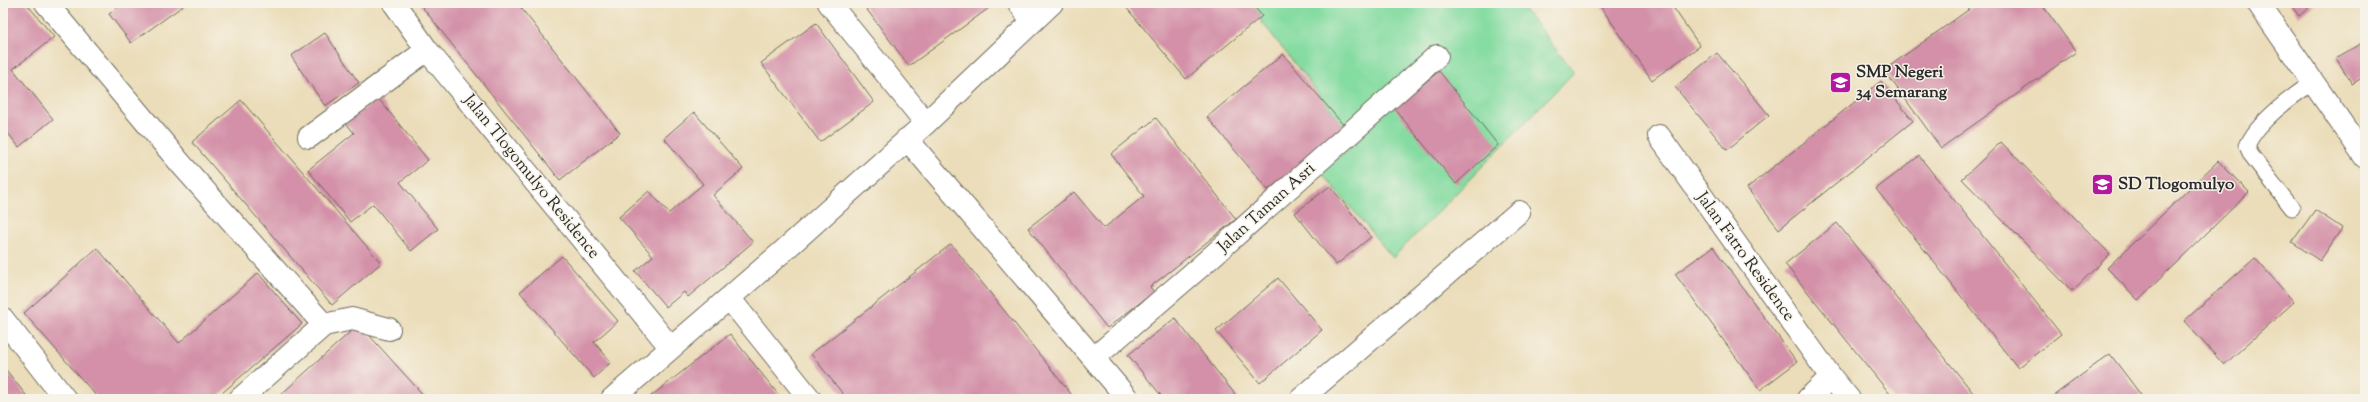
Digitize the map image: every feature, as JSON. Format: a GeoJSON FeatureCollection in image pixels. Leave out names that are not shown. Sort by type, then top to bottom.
{"type":"FeatureCollection","features":[{"type":"Feature","properties":{"kind":"street"},"geometry":{"type":"LineString","coordinates":[[46,3],[176,158],[324,325]]}},
{"type":"Feature","properties":{"kind":"street","name":"Jalan Tlogomulyo Residence"},"geometry":{"type":"LineString","coordinates":[[394,3],[427,50],[671,348]]}},
{"type":"Feature","properties":{"kind":"street"},"geometry":{"type":"LineString","coordinates":[[829,3],[926,123]]}},
{"type":"Feature","properties":{"kind":"street"},"geometry":{"type":"LineString","coordinates":[[1020,3],[1032,21]]}},
{"type":"Feature","properties":{"kind":"street"},"geometry":{"type":"LineString","coordinates":[[612,399],[729,298],[926,123],[1052,3]]}},
{"type":"Feature","properties":{"kind":"street"},"geometry":{"type":"LineString","coordinates":[[2258,3],[2365,157]]}},
{"type":"Feature","properties":{"kind":"street"},"geometry":{"type":"LineString","coordinates":[[308,137],[427,50]]}},
{"type":"Feature","properties":{"kind":"street","name":"Jalan Taman Asri"},"geometry":{"type":"LineString","coordinates":[[1094,358],[1201,266],[1437,56]]}},
{"type":"Feature","properties":{"kind":"street","name":"Jalan Fatro Residence"},"geometry":{"type":"LineString","coordinates":[[1659,136],[1831,377],[1849,399]]}},
{"type":"Feature","properties":{"kind":"street"},"geometry":{"type":"LineString","coordinates":[[907,139],[1128,399]]}},
{"type":"Feature","properties":{"kind":"street"},"geometry":{"type":"LineString","coordinates":[[1301,399],[1519,212]]}},
{"type":"Feature","properties":{"kind":"street"},"geometry":{"type":"LineString","coordinates":[[729,298],[810,399]]}},
{"type":"Feature","properties":{"kind":"street"},"geometry":{"type":"LineString","coordinates":[[3,319],[65,399]]}},
{"type":"Feature","properties":{"kind":"street"},"geometry":{"type":"LineString","coordinates":[[240,399],[324,325],[352,319],[389,330]]}},
{"type":"Feature","properties":{"kind":"street"},"geometry":{"type":"LineString","coordinates":[[1808,399],[1831,377]]}},
{"type":"Feature","properties":{"kind":"lane"},"geometry":{"type":"LineString","coordinates":[[2292,208],[2251,155],[2247,146],[2252,136],[2295,95],[2314,82]]}},
{"type":"Feature","properties":{"kind":"green space"},"geometry":{"type":"Polygon","coordinates":[[[1247,3],[1519,3],[1574,72],[1393,258],[1320,171],[1357,143],[1247,3]]]}},
{"type":"Feature","properties":{"kind":"building"},"geometry":{"type":"Polygon","coordinates":[[[3,3],[26,3],[54,37],[13,69],[53,119],[19,147],[3,127],[3,3]]]}},
{"type":"Feature","properties":{"kind":"building"},"geometry":{"type":"Polygon","coordinates":[[[113,3],[187,3],[131,43],[109,14],[117,8],[113,3]]]}},
{"type":"Feature","properties":{"kind":"building"},"geometry":{"type":"Polygon","coordinates":[[[419,3],[517,3],[620,133],[560,180],[419,3]]]}},
{"type":"Feature","properties":{"kind":"building"},"geometry":{"type":"Polygon","coordinates":[[[862,3],[996,3],[909,66],[862,3]]]}},
{"type":"Feature","properties":{"kind":"building"},"geometry":{"type":"Polygon","coordinates":[[[1129,3],[1251,3],[1262,16],[1186,79],[1125,6],[1129,3]]]}},
{"type":"Feature","properties":{"kind":"building"},"geometry":{"type":"Polygon","coordinates":[[[1598,3],[1670,3],[1700,46],[1652,80],[1598,3]]]}},
{"type":"Feature","properties":{"kind":"building"},"geometry":{"type":"Polygon","coordinates":[[[1978,3],[2041,3],[2076,52],[1941,148],[1884,70],[1978,3]]]}},
{"type":"Feature","properties":{"kind":"building"},"geometry":{"type":"Polygon","coordinates":[[[2289,3],[2315,3],[2299,16],[2289,3]]]}},
{"type":"Feature","properties":{"kind":"building"},"geometry":{"type":"Polygon","coordinates":[[[816,23],[874,102],[820,142],[761,63],[816,23]]]}},
{"type":"Feature","properties":{"kind":"building"},"geometry":{"type":"Polygon","coordinates":[[[325,33],[359,83],[325,106],[291,56],[325,33]]]}},
{"type":"Feature","properties":{"kind":"building"},"geometry":{"type":"Polygon","coordinates":[[[2365,41],[2365,76],[2352,84],[2336,58],[2365,41]]]}},
{"type":"Feature","properties":{"kind":"building"},"geometry":{"type":"Polygon","coordinates":[[[1717,53],[1769,115],[1727,150],[1675,87],[1717,53]]]}},
{"type":"Feature","properties":{"kind":"building"},"geometry":{"type":"Polygon","coordinates":[[[1283,54],[1345,127],[1268,190],[1207,117],[1283,54]]]}},
{"type":"Feature","properties":{"kind":"building"},"geometry":{"type":"Polygon","coordinates":[[[1439,71],[1498,145],[1456,184],[1394,108],[1439,71]]]}},
{"type":"Feature","properties":{"kind":"building"},"geometry":{"type":"Polygon","coordinates":[[[1881,81],[1913,121],[1779,229],[1747,188],[1881,81]]]}},
{"type":"Feature","properties":{"kind":"building"},"geometry":{"type":"Polygon","coordinates":[[[378,98],[428,160],[400,182],[438,229],[411,251],[373,204],[350,222],[308,170],[354,133],[346,123],[378,98]]]}},
{"type":"Feature","properties":{"kind":"building"},"geometry":{"type":"Polygon","coordinates":[[[241,100],[381,263],[332,305],[192,142],[241,100]]]}},
{"type":"Feature","properties":{"kind":"building"},"geometry":{"type":"Polygon","coordinates":[[[694,112],[743,169],[713,195],[753,242],[688,297],[684,292],[666,307],[635,271],[653,256],[619,217],[649,191],[669,213],[703,184],[664,138],[694,112]]]}},
{"type":"Feature","properties":{"kind":"building"},"geometry":{"type":"Polygon","coordinates":[[[1156,118],[1236,219],[1150,287],[1154,292],[1107,328],[1028,228],[1074,192],[1104,228],[1144,196],[1111,154],[1156,118]]]}},
{"type":"Feature","properties":{"kind":"building"},"geometry":{"type":"Polygon","coordinates":[[[2001,142],[2110,254],[2072,291],[1962,179],[2001,142]]]}},
{"type":"Feature","properties":{"kind":"building"},"geometry":{"type":"Polygon","coordinates":[[[1919,156],[2061,334],[2018,368],[1876,189],[1919,156]]]}},
{"type":"Feature","properties":{"kind":"building"},"geometry":{"type":"Polygon","coordinates":[[[2218,161],[2249,192],[2138,300],[2107,268],[2218,161]]]}},
{"type":"Feature","properties":{"kind":"building"},"geometry":{"type":"Polygon","coordinates":[[[1330,186],[1371,237],[1336,265],[1295,213],[1330,186]]]}},
{"type":"Feature","properties":{"kind":"building"},"geometry":{"type":"Polygon","coordinates":[[[2315,210],[2342,228],[2320,261],[2292,242],[2315,210]]]}},
{"type":"Feature","properties":{"kind":"building"},"geometry":{"type":"Polygon","coordinates":[[[1837,223],[1978,399],[1894,399],[1785,264],[1837,223]]]}},
{"type":"Feature","properties":{"kind":"building"},"geometry":{"type":"Polygon","coordinates":[[[951,244],[1075,399],[967,399],[965,397],[962,399],[847,399],[811,354],[951,244]]]}},
{"type":"Feature","properties":{"kind":"building"},"geometry":{"type":"Polygon","coordinates":[[[1713,247],[1797,362],[1760,390],[1675,274],[1713,247]]]}},
{"type":"Feature","properties":{"kind":"building"},"geometry":{"type":"Polygon","coordinates":[[[97,248],[179,343],[258,273],[302,324],[215,399],[99,399],[24,313],[97,248]]]}},
{"type":"Feature","properties":{"kind":"building"},"geometry":{"type":"Polygon","coordinates":[[[562,256],[618,321],[594,342],[611,362],[594,378],[520,292],[562,256]]]}},
{"type":"Feature","properties":{"kind":"building"},"geometry":{"type":"Polygon","coordinates":[[[2255,258],[2294,302],[2224,365],[2184,321],[2255,258]]]}},
{"type":"Feature","properties":{"kind":"building"},"geometry":{"type":"Polygon","coordinates":[[[1278,278],[1322,330],[1260,383],[1216,331],[1278,278]]]}},
{"type":"Feature","properties":{"kind":"building"},"geometry":{"type":"Polygon","coordinates":[[[1175,318],[1239,399],[1164,399],[1128,355],[1175,318]]]}},
{"type":"Feature","properties":{"kind":"building"},"geometry":{"type":"Polygon","coordinates":[[[359,324],[425,397],[422,399],[276,399],[359,324]]]}},
{"type":"Feature","properties":{"kind":"building"},"geometry":{"type":"Polygon","coordinates":[[[730,334],[782,399],[651,399],[650,397],[730,334]]]}},
{"type":"Feature","properties":{"kind":"building"},"geometry":{"type":"Polygon","coordinates":[[[2110,354],[2141,395],[2136,399],[2049,399],[2110,354]]]}},
{"type":"Feature","properties":{"kind":"building"},"geometry":{"type":"Polygon","coordinates":[[[3,366],[29,399],[3,399],[3,366]]]}},
{"type":"Feature","properties":{"kind":"place","name":"SMP Negeri 34 Semarang"},"geometry":{"type":"Point","coordinates":[1841,83]}},
{"type":"Feature","properties":{"kind":"place","name":"SD Tlogomulyo"},"geometry":{"type":"Point","coordinates":[2102,185]}}]}
